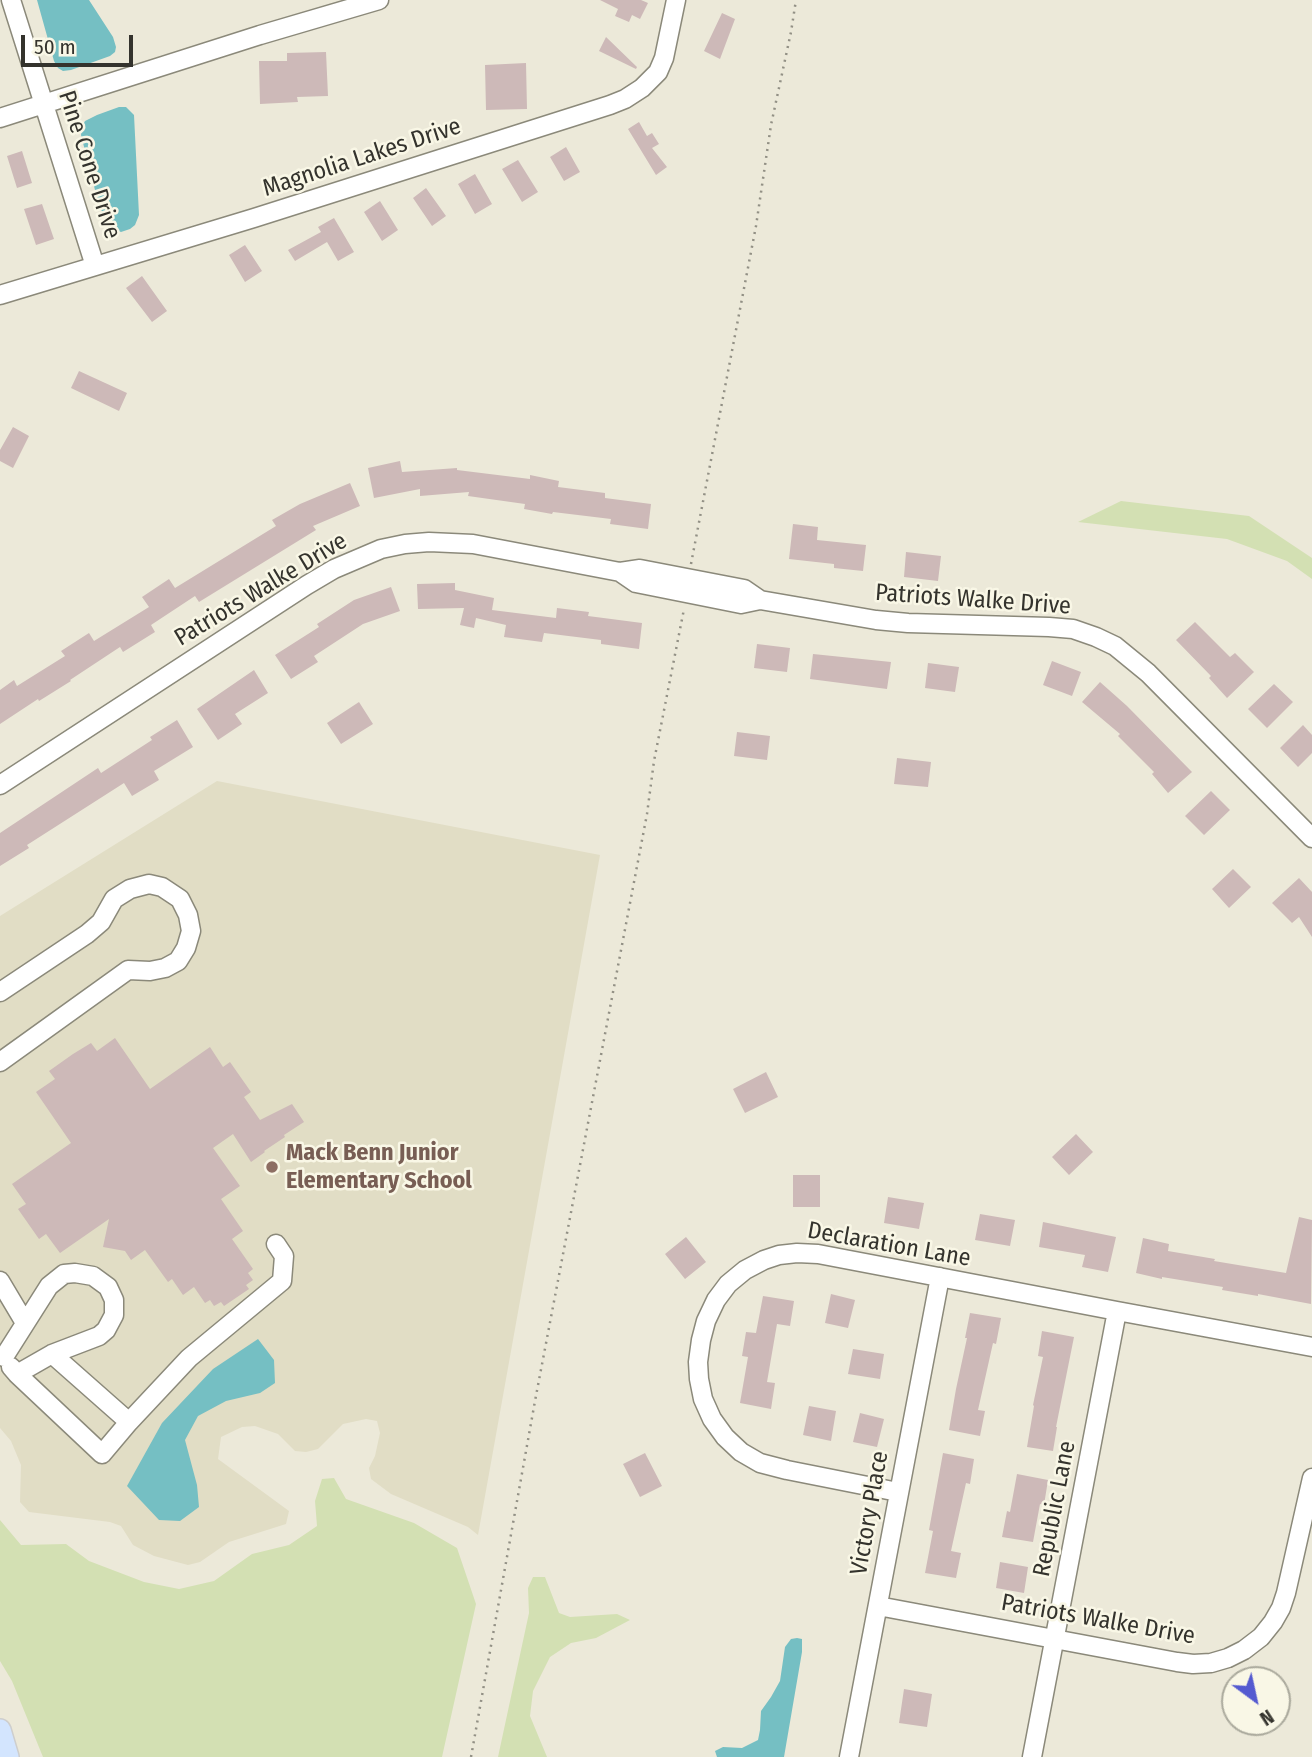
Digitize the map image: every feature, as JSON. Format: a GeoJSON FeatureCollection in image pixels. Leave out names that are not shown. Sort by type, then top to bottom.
{"type":"FeatureCollection","features":[{"type":"Feature","properties":{"kind":"main road"},"geometry":{"type":"LineString","coordinates":[[0,1730],[8,1757]]}},
{"type":"Feature","properties":{"kind":"street","name":"Pine Cone Drive"},"geometry":{"type":"LineString","coordinates":[[11,0],[95,265]]}},
{"type":"Feature","properties":{"kind":"street"},"geometry":{"type":"LineString","coordinates":[[0,118],[379,0]]}},
{"type":"Feature","properties":{"kind":"street","name":"Magnolia Lakes Drive"},"geometry":{"type":"LineString","coordinates":[[0,295],[254,218],[625,99],[642,88],[658,72],[664,58],[676,0]]}},
{"type":"Feature","properties":{"kind":"street","name":"Patriots Walke Drive"},"geometry":{"type":"LineString","coordinates":[[0,785],[334,569],[381,549],[405,544],[452,542],[621,572],[636,583],[688,586],[741,604],[760,600],[876,620],[939,625],[1073,629],[1115,646],[1140,666],[1312,838]]}},
{"type":"Feature","properties":{"kind":"street"},"geometry":{"type":"LineString","coordinates":[[0,992],[87,934],[101,922],[114,899],[130,889],[149,884],[162,887],[180,899],[188,915],[191,931],[186,948],[178,961],[165,968],[150,971],[128,970],[0,1062]]}},
{"type":"Feature","properties":{"kind":"street"},"geometry":{"type":"LineString","coordinates":[[17,1374],[52,1354],[99,1336],[106,1330],[114,1315],[114,1300],[108,1287],[93,1276],[64,1274],[49,1286],[2,1355],[17,1374],[102,1454],[189,1358],[282,1281],[284,1256],[276,1244]]}},
{"type":"Feature","properties":{"kind":"street","name":"Declaration Lane"},"geometry":{"type":"LineString","coordinates":[[898,1492],[760,1463],[741,1452],[725,1437],[712,1419],[703,1399],[698,1362],[701,1340],[716,1300],[728,1284],[745,1270],[779,1255],[818,1254],[1312,1347]]}},
{"type":"Feature","properties":{"kind":"street","name":"Victory Place"},"geometry":{"type":"LineString","coordinates":[[849,1757],[940,1277]]}},
{"type":"Feature","properties":{"kind":"street"},"geometry":{"type":"LineString","coordinates":[[0,1281],[26,1323]]}},
{"type":"Feature","properties":{"kind":"street","name":"Republic Lane"},"geometry":{"type":"LineString","coordinates":[[1032,1757],[1117,1311]]}},
{"type":"Feature","properties":{"kind":"street"},"geometry":{"type":"LineString","coordinates":[[52,1354],[129,1422]]}},
{"type":"Feature","properties":{"kind":"street","name":"Patriots Walke Drive"},"geometry":{"type":"LineString","coordinates":[[878,1606],[1177,1662],[1211,1663],[1228,1658],[1261,1637],[1281,1608],[1312,1478]]}},
{"type":"Feature","properties":{"kind":"path"},"geometry":{"type":"LineString","coordinates":[[471,1757],[796,0]]}},
{"type":"Feature","properties":{"kind":"shaded area","name":"Mack Benn Junior Elementary School"},"geometry":{"type":"Polygon","coordinates":[[[217,781],[600,855],[478,1535],[468,1527],[391,1494],[371,1479],[369,1468],[375,1456],[380,1433],[377,1421],[366,1419],[343,1424],[318,1449],[306,1452],[295,1451],[278,1434],[255,1426],[242,1427],[221,1437],[218,1459],[289,1511],[286,1524],[229,1542],[200,1562],[188,1565],[154,1556],[133,1545],[121,1526],[110,1522],[29,1512],[20,1502],[21,1465],[11,1441],[0,1428],[0,916],[217,781]]]}},
{"type":"Feature","properties":{"kind":"green space"},"geometry":{"type":"Polygon","coordinates":[[[1121,501],[1249,516],[1312,558],[1312,579],[1287,561],[1227,539],[1078,522],[1121,501]]]}},
{"type":"Feature","properties":{"kind":"green space"},"geometry":{"type":"Polygon","coordinates":[[[334,1478],[346,1499],[414,1523],[457,1548],[476,1604],[442,1757],[43,1757],[12,1681],[0,1661],[0,1520],[21,1545],[66,1544],[89,1561],[144,1582],[179,1589],[214,1581],[252,1554],[289,1545],[317,1526],[315,1501],[322,1479],[334,1478]]]}},
{"type":"Feature","properties":{"kind":"green space"},"geometry":{"type":"Polygon","coordinates":[[[533,1577],[545,1577],[559,1613],[570,1617],[617,1614],[630,1620],[596,1638],[571,1643],[550,1657],[533,1691],[530,1716],[547,1757],[498,1757],[529,1613],[528,1588],[533,1577]]]}},
{"type":"Feature","properties":{"kind":"water"},"geometry":{"type":"Polygon","coordinates":[[[37,0],[89,0],[113,37],[115,52],[71,70],[63,71],[58,68],[37,0]]]}},
{"type":"Feature","properties":{"kind":"water"},"geometry":{"type":"Polygon","coordinates":[[[119,107],[126,107],[134,115],[139,215],[135,225],[121,232],[109,227],[105,220],[81,135],[85,121],[119,107]]]}},
{"type":"Feature","properties":{"kind":"water"},"geometry":{"type":"Polygon","coordinates":[[[258,1339],[274,1360],[275,1383],[260,1393],[226,1401],[198,1416],[185,1440],[197,1485],[199,1507],[180,1521],[159,1520],[127,1486],[162,1423],[213,1369],[258,1339]]]}},
{"type":"Feature","properties":{"kind":"water"},"geometry":{"type":"Polygon","coordinates":[[[791,1639],[802,1639],[802,1652],[784,1757],[717,1757],[715,1751],[723,1747],[742,1748],[758,1740],[761,1711],[780,1681],[785,1647],[791,1639]]]}},
{"type":"Feature","properties":{"kind":"building"},"geometry":{"type":"Polygon","coordinates":[[[600,0],[641,0],[648,3],[640,19],[632,15],[629,22],[615,16],[618,9],[600,0]]]}},
{"type":"Feature","properties":{"kind":"building"},"geometry":{"type":"Polygon","coordinates":[[[722,13],[735,19],[720,59],[704,51],[722,13]]]}},
{"type":"Feature","properties":{"kind":"building"},"geometry":{"type":"Polygon","coordinates":[[[606,37],[637,67],[636,69],[599,51],[606,37]]]}},
{"type":"Feature","properties":{"kind":"building"},"geometry":{"type":"Polygon","coordinates":[[[326,52],[328,96],[297,97],[298,102],[260,104],[259,61],[287,61],[287,53],[326,52]]]}},
{"type":"Feature","properties":{"kind":"building"},"geometry":{"type":"Polygon","coordinates":[[[526,63],[527,109],[486,110],[485,65],[526,63]]]}},
{"type":"Feature","properties":{"kind":"building"},"geometry":{"type":"Polygon","coordinates":[[[639,122],[647,136],[652,133],[659,144],[652,148],[667,167],[656,175],[628,129],[639,122]]]}},
{"type":"Feature","properties":{"kind":"building"},"geometry":{"type":"Polygon","coordinates":[[[566,147],[580,172],[564,181],[550,157],[566,147]]]}},
{"type":"Feature","properties":{"kind":"building"},"geometry":{"type":"Polygon","coordinates":[[[22,151],[32,183],[17,188],[7,156],[22,151]]]}},
{"type":"Feature","properties":{"kind":"building"},"geometry":{"type":"Polygon","coordinates":[[[518,160],[538,192],[522,202],[502,169],[518,160]]]}},
{"type":"Feature","properties":{"kind":"building"},"geometry":{"type":"Polygon","coordinates":[[[475,174],[492,204],[475,214],[458,184],[475,174]]]}},
{"type":"Feature","properties":{"kind":"building"},"geometry":{"type":"Polygon","coordinates":[[[426,188],[446,216],[432,226],[413,198],[426,188]]]}},
{"type":"Feature","properties":{"kind":"building"},"geometry":{"type":"Polygon","coordinates":[[[380,201],[398,230],[382,241],[364,212],[380,201]]]}},
{"type":"Feature","properties":{"kind":"building"},"geometry":{"type":"Polygon","coordinates":[[[42,204],[54,239],[36,245],[24,209],[42,204]]]}},
{"type":"Feature","properties":{"kind":"building"},"geometry":{"type":"Polygon","coordinates":[[[334,218],[354,252],[338,261],[327,242],[295,261],[288,250],[321,232],[318,227],[334,218]]]}},
{"type":"Feature","properties":{"kind":"building"},"geometry":{"type":"Polygon","coordinates":[[[245,245],[262,271],[245,282],[229,255],[245,245]]]}},
{"type":"Feature","properties":{"kind":"building"},"geometry":{"type":"Polygon","coordinates":[[[142,276],[167,311],[152,322],[126,288],[142,276]]]}},
{"type":"Feature","properties":{"kind":"building"},"geometry":{"type":"Polygon","coordinates":[[[79,371],[127,393],[119,411],[71,388],[79,371]]]}},
{"type":"Feature","properties":{"kind":"building"},"geometry":{"type":"Polygon","coordinates":[[[13,427],[29,436],[13,468],[0,461],[0,450],[13,427]]]}},
{"type":"Feature","properties":{"kind":"building"},"geometry":{"type":"Polygon","coordinates":[[[400,461],[402,472],[457,468],[530,479],[530,475],[559,481],[558,487],[605,493],[605,498],[651,504],[648,529],[610,524],[611,519],[524,509],[525,504],[468,496],[469,492],[420,496],[420,489],[374,498],[368,468],[400,461]]]}},
{"type":"Feature","properties":{"kind":"building"},"geometry":{"type":"Polygon","coordinates":[[[350,483],[360,506],[313,526],[316,530],[199,602],[195,596],[151,625],[155,632],[123,652],[120,647],[71,681],[0,724],[0,690],[14,680],[17,686],[65,656],[61,651],[89,633],[94,641],[149,607],[142,597],[169,579],[175,588],[276,526],[272,520],[300,504],[350,483]]]}},
{"type":"Feature","properties":{"kind":"building"},"geometry":{"type":"Polygon","coordinates":[[[793,524],[818,527],[817,540],[866,545],[863,571],[834,568],[834,564],[789,559],[793,524]]]}},
{"type":"Feature","properties":{"kind":"building"},"geometry":{"type":"Polygon","coordinates":[[[906,552],[941,556],[938,581],[904,577],[906,552]]]}},
{"type":"Feature","properties":{"kind":"building"},"geometry":{"type":"Polygon","coordinates":[[[455,583],[455,590],[494,598],[492,610],[556,618],[557,608],[589,612],[588,616],[642,623],[639,649],[601,644],[601,640],[544,633],[542,642],[504,637],[506,625],[476,618],[474,628],[460,625],[464,608],[418,609],[417,584],[455,583]]]}},
{"type":"Feature","properties":{"kind":"building"},"geometry":{"type":"Polygon","coordinates":[[[391,587],[400,611],[363,624],[314,656],[318,662],[291,679],[275,655],[319,627],[317,624],[354,600],[391,587]]]}},
{"type":"Feature","properties":{"kind":"building"},"geometry":{"type":"Polygon","coordinates":[[[1195,622],[1230,657],[1235,653],[1254,672],[1227,698],[1209,678],[1211,676],[1176,640],[1195,622]]]}},
{"type":"Feature","properties":{"kind":"building"},"geometry":{"type":"Polygon","coordinates":[[[757,644],[790,648],[787,672],[754,668],[757,644]]]}},
{"type":"Feature","properties":{"kind":"building"},"geometry":{"type":"Polygon","coordinates":[[[813,654],[891,662],[887,689],[810,679],[813,654]]]}},
{"type":"Feature","properties":{"kind":"building"},"geometry":{"type":"Polygon","coordinates":[[[1052,661],[1081,672],[1072,696],[1043,685],[1052,661]]]}},
{"type":"Feature","properties":{"kind":"building"},"geometry":{"type":"Polygon","coordinates":[[[928,663],[959,667],[955,692],[925,688],[928,663]]]}},
{"type":"Feature","properties":{"kind":"building"},"geometry":{"type":"Polygon","coordinates":[[[254,670],[268,693],[235,714],[242,724],[218,740],[197,709],[254,670]]]}},
{"type":"Feature","properties":{"kind":"building"},"geometry":{"type":"Polygon","coordinates":[[[1100,682],[1192,772],[1168,793],[1152,774],[1154,772],[1118,736],[1120,734],[1082,702],[1100,682]]]}},
{"type":"Feature","properties":{"kind":"building"},"geometry":{"type":"Polygon","coordinates":[[[1274,684],[1293,702],[1267,728],[1248,709],[1274,684]]]}},
{"type":"Feature","properties":{"kind":"building"},"geometry":{"type":"Polygon","coordinates":[[[359,702],[373,724],[341,744],[327,723],[359,702]]]}},
{"type":"Feature","properties":{"kind":"building"},"geometry":{"type":"Polygon","coordinates":[[[177,720],[193,747],[154,771],[159,780],[132,796],[124,783],[27,845],[29,848],[0,866],[0,833],[98,768],[101,773],[152,740],[150,737],[177,720]]]}},
{"type":"Feature","properties":{"kind":"building"},"geometry":{"type":"Polygon","coordinates":[[[1303,725],[1312,735],[1312,753],[1298,767],[1280,748],[1303,725]]]}},
{"type":"Feature","properties":{"kind":"building"},"geometry":{"type":"Polygon","coordinates":[[[737,732],[770,736],[767,760],[734,756],[737,732]]]}},
{"type":"Feature","properties":{"kind":"building"},"geometry":{"type":"Polygon","coordinates":[[[897,758],[931,762],[928,787],[894,784],[897,758]]]}},
{"type":"Feature","properties":{"kind":"building"},"geometry":{"type":"Polygon","coordinates":[[[1211,791],[1230,810],[1204,835],[1185,816],[1211,791]]]}},
{"type":"Feature","properties":{"kind":"building"},"geometry":{"type":"Polygon","coordinates":[[[1233,869],[1251,887],[1229,908],[1212,889],[1233,869]]]}},
{"type":"Feature","properties":{"kind":"building"},"geometry":{"type":"Polygon","coordinates":[[[1299,878],[1312,892],[1312,937],[1299,917],[1292,923],[1272,903],[1299,878]]]}},
{"type":"Feature","properties":{"kind":"building"},"geometry":{"type":"Polygon","coordinates":[[[115,1038],[150,1089],[210,1047],[223,1067],[230,1062],[251,1092],[244,1097],[260,1120],[292,1104],[304,1122],[251,1162],[233,1134],[213,1148],[240,1186],[221,1199],[243,1231],[232,1239],[253,1269],[248,1273],[253,1280],[246,1285],[249,1289],[224,1306],[221,1302],[214,1306],[210,1300],[205,1303],[194,1287],[183,1295],[172,1279],[168,1282],[145,1250],[131,1260],[125,1251],[103,1247],[109,1219],[60,1253],[46,1234],[39,1239],[18,1209],[26,1204],[12,1184],[71,1143],[36,1092],[55,1079],[49,1071],[73,1054],[91,1043],[97,1051],[115,1038]]]}},
{"type":"Feature","properties":{"kind":"building"},"geometry":{"type":"Polygon","coordinates":[[[766,1072],[778,1097],[745,1113],[733,1089],[766,1072]]]}},
{"type":"Feature","properties":{"kind":"building"},"geometry":{"type":"Polygon","coordinates":[[[1076,1134],[1093,1152],[1069,1175],[1052,1157],[1076,1134]]]}},
{"type":"Feature","properties":{"kind":"building"},"geometry":{"type":"Polygon","coordinates":[[[793,1175],[820,1175],[820,1207],[793,1207],[793,1175]]]}},
{"type":"Feature","properties":{"kind":"building"},"geometry":{"type":"Polygon","coordinates":[[[888,1197],[924,1203],[919,1229],[884,1223],[888,1197]]]}},
{"type":"Feature","properties":{"kind":"building"},"geometry":{"type":"Polygon","coordinates":[[[980,1214],[1015,1220],[1010,1246],[975,1240],[980,1214]]]}},
{"type":"Feature","properties":{"kind":"building"},"geometry":{"type":"Polygon","coordinates":[[[1299,1217],[1312,1220],[1311,1304],[1136,1273],[1143,1238],[1169,1244],[1168,1251],[1286,1273],[1299,1217]]]}},
{"type":"Feature","properties":{"kind":"building"},"geometry":{"type":"Polygon","coordinates":[[[1043,1222],[1116,1237],[1108,1272],[1082,1267],[1085,1255],[1039,1247],[1043,1222]]]}},
{"type":"Feature","properties":{"kind":"building"},"geometry":{"type":"Polygon","coordinates":[[[686,1237],[706,1262],[685,1279],[665,1254],[686,1237]]]}},
{"type":"Feature","properties":{"kind":"building"},"geometry":{"type":"Polygon","coordinates":[[[831,1294],[855,1300],[848,1328],[825,1323],[831,1294]]]}},
{"type":"Feature","properties":{"kind":"building"},"geometry":{"type":"Polygon","coordinates":[[[763,1296],[794,1301],[790,1326],[777,1324],[767,1382],[775,1383],[771,1409],[740,1403],[748,1357],[742,1356],[746,1332],[756,1333],[763,1296]]]}},
{"type":"Feature","properties":{"kind":"building"},"geometry":{"type":"Polygon","coordinates":[[[970,1313],[1001,1318],[978,1410],[985,1411],[980,1436],[949,1430],[970,1313]]]}},
{"type":"Feature","properties":{"kind":"building"},"geometry":{"type":"Polygon","coordinates":[[[1042,1331],[1074,1337],[1053,1451],[1027,1447],[1043,1357],[1038,1356],[1042,1331]]]}},
{"type":"Feature","properties":{"kind":"building"},"geometry":{"type":"Polygon","coordinates":[[[853,1349],[884,1354],[880,1379],[848,1374],[853,1349]]]}},
{"type":"Feature","properties":{"kind":"building"},"geometry":{"type":"Polygon","coordinates":[[[809,1406],[836,1411],[831,1441],[803,1435],[809,1406]]]}},
{"type":"Feature","properties":{"kind":"building"},"geometry":{"type":"Polygon","coordinates":[[[860,1413],[884,1419],[877,1447],[853,1442],[860,1413]]]}},
{"type":"Feature","properties":{"kind":"building"},"geometry":{"type":"Polygon","coordinates":[[[645,1453],[662,1486],[640,1497],[623,1464],[645,1453]]]}},
{"type":"Feature","properties":{"kind":"building"},"geometry":{"type":"Polygon","coordinates":[[[943,1453],[974,1459],[970,1484],[966,1483],[951,1551],[961,1553],[956,1578],[925,1573],[933,1531],[929,1530],[943,1453]]]}},
{"type":"Feature","properties":{"kind":"building"},"geometry":{"type":"Polygon","coordinates":[[[1017,1474],[1048,1480],[1044,1505],[1040,1504],[1033,1542],[1002,1537],[1017,1474]]]}},
{"type":"Feature","properties":{"kind":"building"},"geometry":{"type":"Polygon","coordinates":[[[1000,1562],[1028,1567],[1024,1593],[996,1588],[1000,1562]]]}},
{"type":"Feature","properties":{"kind":"building"},"geometry":{"type":"Polygon","coordinates":[[[904,1689],[932,1694],[927,1727],[899,1723],[904,1689]]]}},
{"type":"Feature","properties":{"kind":"place","name":"Mack Benn Junior Elementary School"},"geometry":{"type":"Point","coordinates":[272,1167]}}]}
